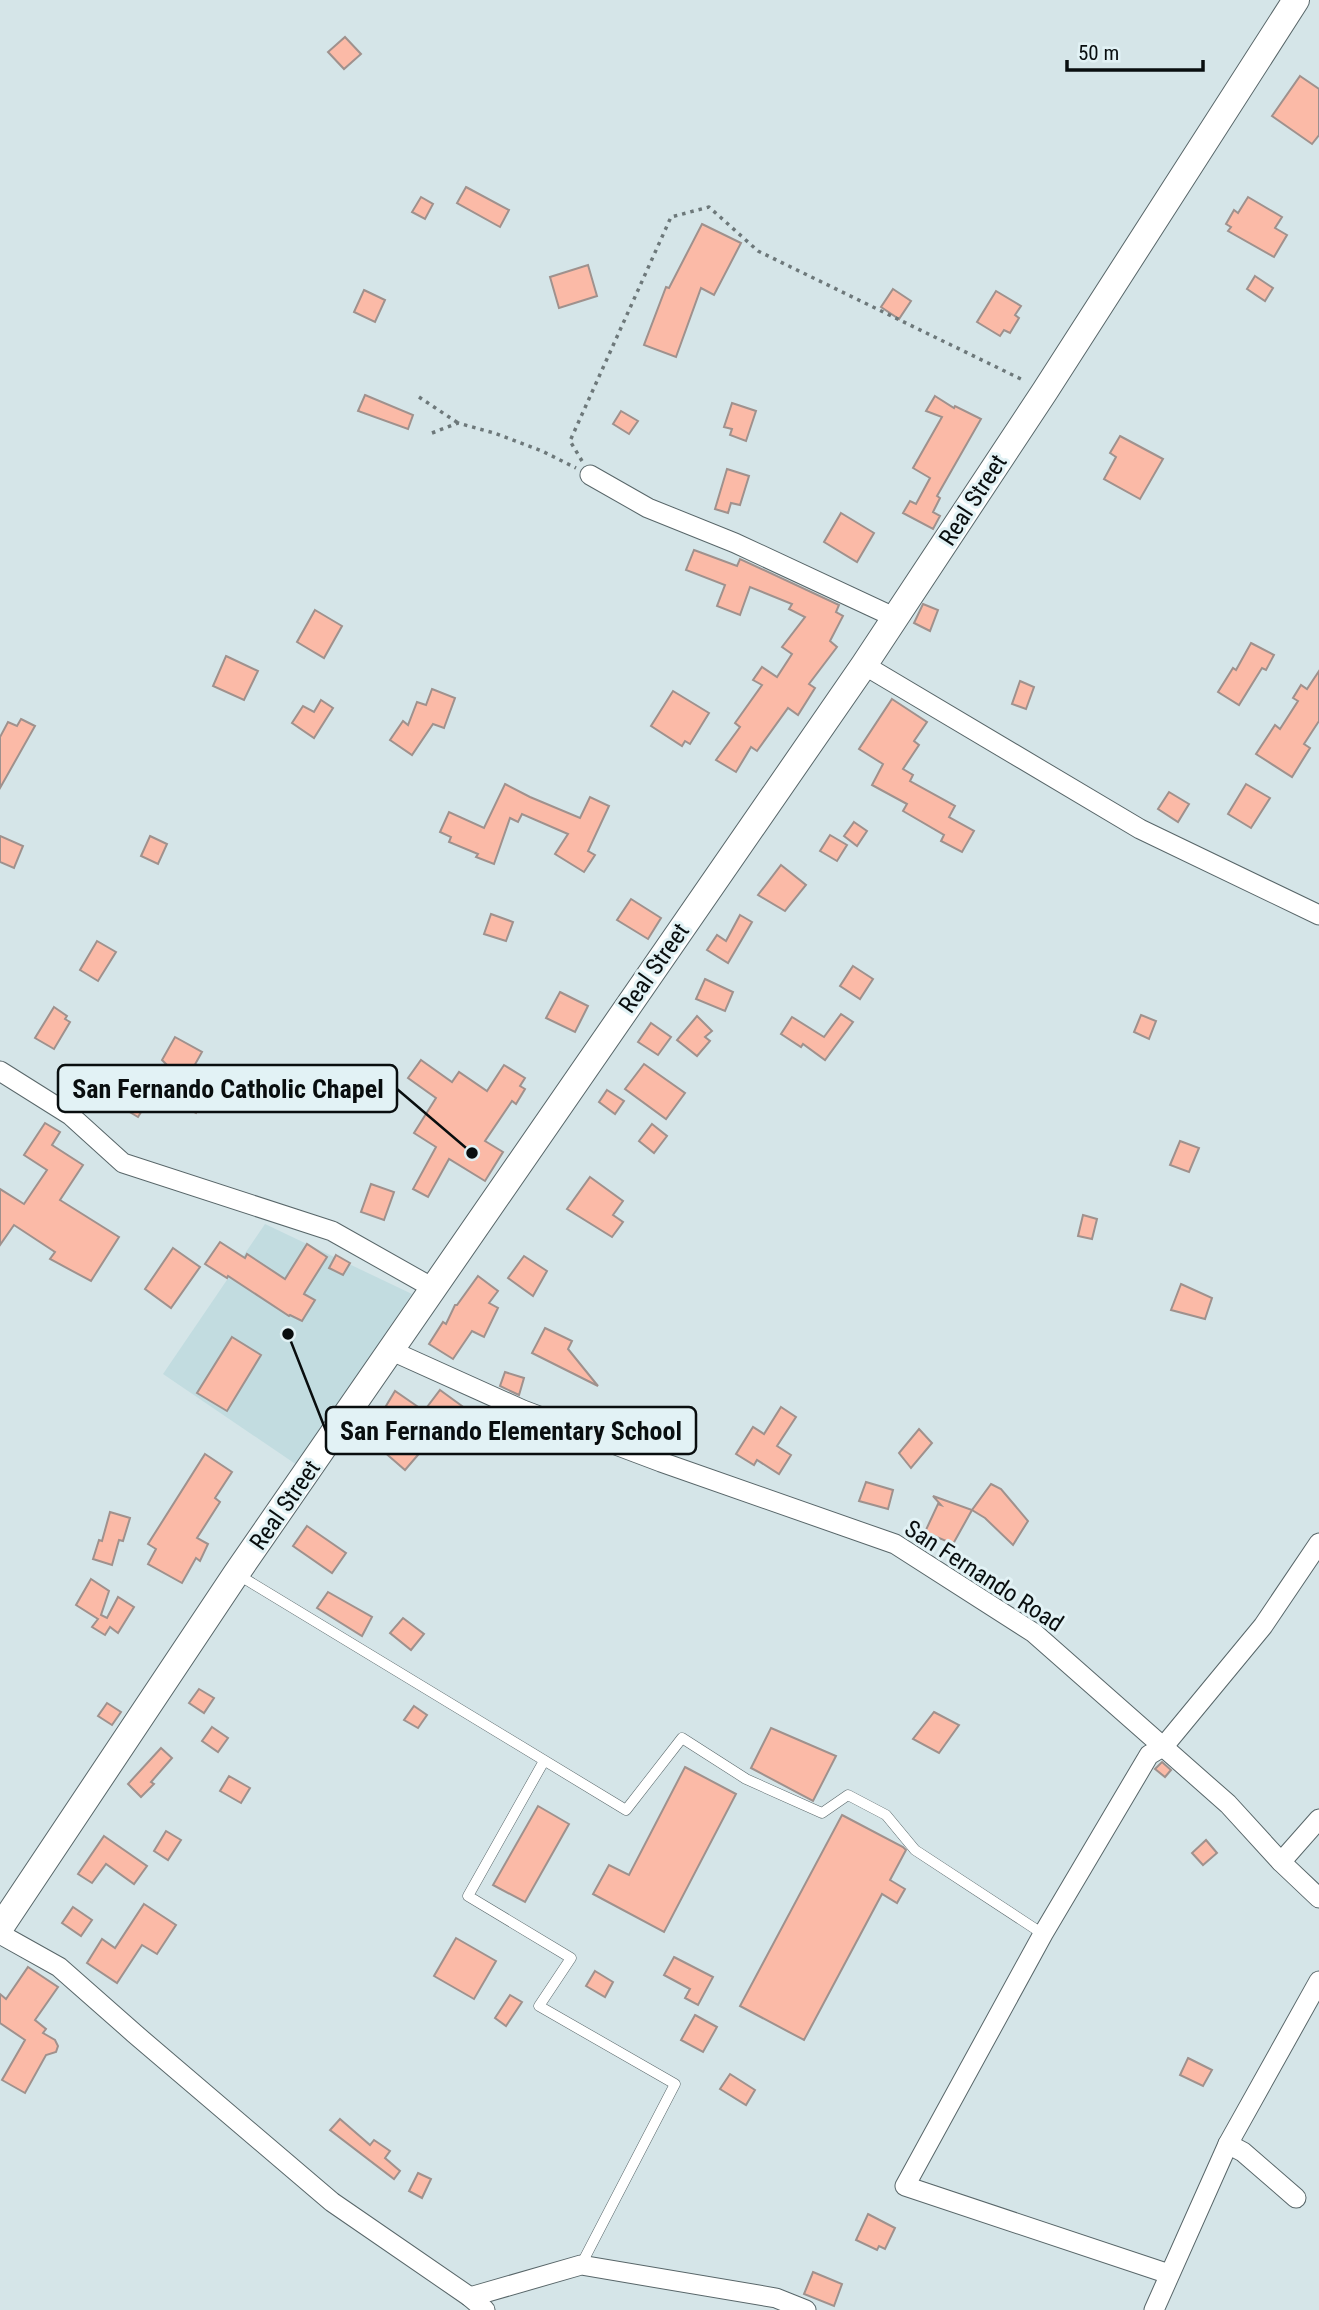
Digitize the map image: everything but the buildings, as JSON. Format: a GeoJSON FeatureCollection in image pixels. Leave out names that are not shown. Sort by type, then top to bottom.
{"type":"FeatureCollection","features":[{"type":"Feature","properties":{"kind":"main road","name":"Real Street"},"geometry":{"type":"LineString","coordinates":[[0,1928],[236,1574],[864,666],[1045,391],[1296,0]]}},
{"type":"Feature","properties":{"kind":"street"},"geometry":{"type":"LineString","coordinates":[[590,475],[648,508],[735,544],[895,618]]}},
{"type":"Feature","properties":{"kind":"street"},"geometry":{"type":"LineString","coordinates":[[864,666],[1140,828],[1319,915]]}},
{"type":"Feature","properties":{"kind":"street"},"geometry":{"type":"LineString","coordinates":[[0,1071],[70,1115],[123,1163],[332,1231],[433,1288]]}},
{"type":"Feature","properties":{"kind":"street","name":"San Fernando Road"},"geometry":{"type":"LineString","coordinates":[[392,1351],[523,1410],[661,1462],[895,1544],[1034,1633],[1228,1804],[1281,1862],[1319,1898]]}},
{"type":"Feature","properties":{"kind":"street"},"geometry":{"type":"LineString","coordinates":[[1169,2274],[905,2186],[1043,1934],[1149,1755],[1164,1746],[1263,1626],[1319,1543]]}},
{"type":"Feature","properties":{"kind":"street"},"geometry":{"type":"LineString","coordinates":[[1281,1862],[1319,1819]]}},
{"type":"Feature","properties":{"kind":"street"},"geometry":{"type":"LineString","coordinates":[[0,1934],[59,1967],[332,2202],[485,2310]]}},
{"type":"Feature","properties":{"kind":"street"},"geometry":{"type":"LineString","coordinates":[[1154,2310],[1228,2144],[1319,1981]]}},
{"type":"Feature","properties":{"kind":"street"},"geometry":{"type":"LineString","coordinates":[[1228,2144],[1242,2152],[1296,2198]]}},
{"type":"Feature","properties":{"kind":"street"},"geometry":{"type":"LineString","coordinates":[[470,2297],[581,2265],[776,2298],[806,2310]]}},
{"type":"Feature","properties":{"kind":"lane"},"geometry":{"type":"LineString","coordinates":[[236,1574],[626,1810],[682,1738],[746,1779],[822,1813],[848,1795],[886,1815],[915,1850],[1043,1934]]}},
{"type":"Feature","properties":{"kind":"lane"},"geometry":{"type":"LineString","coordinates":[[544,1761],[468,1896],[571,1958],[539,2006],[675,2084],[581,2265]]}},
{"type":"Feature","properties":{"kind":"path"},"geometry":{"type":"LineString","coordinates":[[590,475],[570,441],[671,217],[709,207],[758,251],[1045,391]]}},
{"type":"Feature","properties":{"kind":"path"},"geometry":{"type":"LineString","coordinates":[[419,397],[458,423],[495,433],[542,451],[590,475]]}},
{"type":"Feature","properties":{"kind":"path"},"geometry":{"type":"LineString","coordinates":[[432,433],[458,423]]}},
{"type":"Feature","properties":{"kind":"shaded area"},"geometry":{"type":"Polygon","coordinates":[[[265,1224],[412,1294],[297,1465],[163,1374],[265,1224]]]}},
{"type":"Feature","properties":{"kind":"place","name":"San Fernando Catholic Chapel"},"geometry":{"type":"Point","coordinates":[472,1153]}},
{"type":"Feature","properties":{"kind":"place","name":"San Fernando Elementary School"},"geometry":{"type":"Point","coordinates":[288,1334]}}]}
